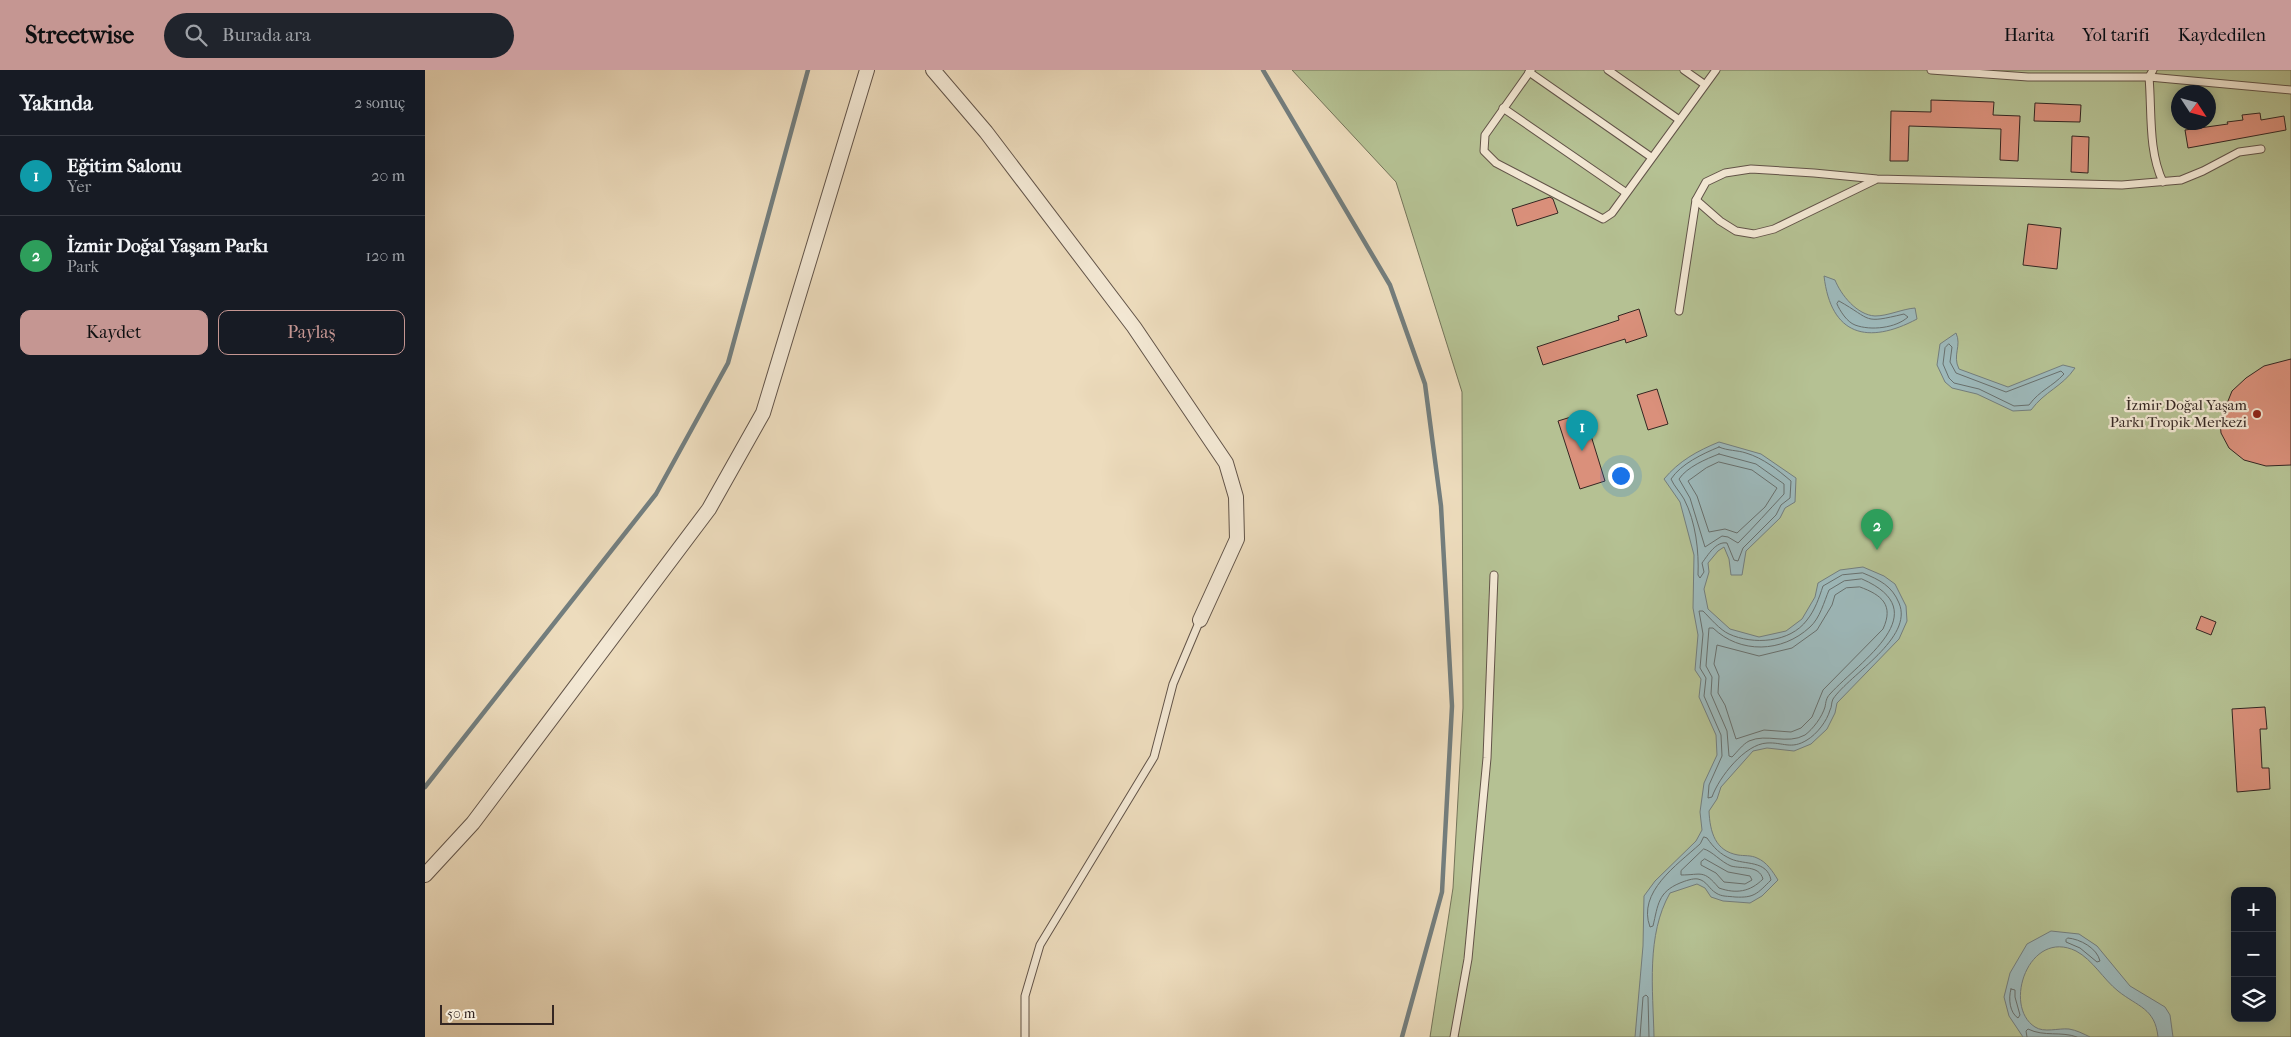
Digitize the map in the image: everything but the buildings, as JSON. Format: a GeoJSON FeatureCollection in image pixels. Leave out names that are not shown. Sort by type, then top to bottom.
{"type":"FeatureCollection","features":[{"type":"Feature","properties":{"kind":"street"},"geometry":{"type":"LineString","coordinates":[[425,875],[473,823],[709,509],[763,413],[867,70]]}},
{"type":"Feature","properties":{"kind":"street"},"geometry":{"type":"LineString","coordinates":[[933,70],[985,132],[1134,327],[1226,463],[1236,497],[1237,540],[1200,620]]}},
{"type":"Feature","properties":{"kind":"lane"},"geometry":{"type":"LineString","coordinates":[[1607,70],[1678,119]]}},
{"type":"Feature","properties":{"kind":"lane"},"geometry":{"type":"LineString","coordinates":[[1684,70],[1705,84]]}},
{"type":"Feature","properties":{"kind":"lane"},"geometry":{"type":"LineString","coordinates":[[1651,157],[1530,71],[1485,135],[1484,151],[1496,163],[1603,219],[1612,213],[1625,192],[1651,157],[1678,119],[1715,70]]}},
{"type":"Feature","properties":{"kind":"lane"},"geometry":{"type":"LineString","coordinates":[[1931,70],[2028,73],[2151,73],[2291,90]]}},
{"type":"Feature","properties":{"kind":"lane"},"geometry":{"type":"LineString","coordinates":[[2151,73],[2154,149],[2163,182]]}},
{"type":"Feature","properties":{"kind":"lane"},"geometry":{"type":"LineString","coordinates":[[1503,108],[1625,192]]}},
{"type":"Feature","properties":{"kind":"lane"},"geometry":{"type":"LineString","coordinates":[[1679,311],[1696,200],[1706,182],[1725,173],[1751,170],[1780,170],[1877,179],[2077,184],[2163,182],[2181,180],[2203,172],[2239,152],[2261,149]]}},
{"type":"Feature","properties":{"kind":"lane"},"geometry":{"type":"LineString","coordinates":[[1696,200],[1720,221],[1736,231],[1754,234],[1774,229],[1877,179]]}},
{"type":"Feature","properties":{"kind":"lane"},"geometry":{"type":"LineString","coordinates":[[1454,1037],[1468,959],[1487,758],[1494,575]]}},
{"type":"Feature","properties":{"kind":"lane"},"geometry":{"type":"LineString","coordinates":[[1025,1037],[1025,996],[1040,945],[1154,757],[1173,684],[1200,620]]}},
{"type":"Feature","properties":{"kind":"green space"},"geometry":{"type":"Polygon","coordinates":[[[1292,70],[2291,70],[2291,1037],[1430,1037],[1453,888],[1463,708],[1462,392],[1396,182],[1292,70]]]}},
{"type":"Feature","properties":{"kind":"water"},"geometry":{"type":"Polygon","coordinates":[[[1824,276],[1835,280],[1841,292],[1850,303],[1868,315],[1880,316],[1915,308],[1917,319],[1883,332],[1868,333],[1855,330],[1844,323],[1835,312],[1828,296],[1824,276]]]}},
{"type":"Feature","properties":{"kind":"water"},"geometry":{"type":"Polygon","coordinates":[[[1956,333],[1958,342],[1956,359],[1959,369],[2008,387],[2063,365],[2075,368],[2065,380],[2042,398],[2031,410],[2013,411],[1977,394],[1952,388],[1945,382],[1937,365],[1940,344],[1956,333]]]}},
{"type":"Feature","properties":{"kind":"water"},"geometry":{"type":"Polygon","coordinates":[[[1719,442],[1761,454],[1796,478],[1795,502],[1785,508],[1780,518],[1746,551],[1742,575],[1731,575],[1729,559],[1724,547],[1708,563],[1709,572],[1704,589],[1708,609],[1730,629],[1759,637],[1786,631],[1802,619],[1815,597],[1818,583],[1840,570],[1863,567],[1884,576],[1895,584],[1906,606],[1907,621],[1899,639],[1837,703],[1835,713],[1827,729],[1811,744],[1794,751],[1767,748],[1753,751],[1721,787],[1717,799],[1709,811],[1715,839],[1719,845],[1730,853],[1752,856],[1761,860],[1778,880],[1762,896],[1750,903],[1723,901],[1711,897],[1705,888],[1697,884],[1670,893],[1662,909],[1654,945],[1652,982],[1654,1037],[1635,1037],[1643,946],[1644,896],[1655,881],[1696,841],[1702,830],[1700,812],[1704,783],[1717,755],[1716,735],[1699,697],[1701,679],[1695,670],[1698,635],[1693,608],[1694,555],[1680,502],[1664,479],[1689,457],[1719,442]]]}},
{"type":"Feature","properties":{"kind":"water"},"geometry":{"type":"Polygon","coordinates":[[[2051,931],[2079,934],[2097,946],[2130,986],[2165,1007],[2170,1015],[2173,1037],[2158,1037],[2153,1020],[2144,1009],[2118,991],[2082,955],[2076,951],[2059,947],[2045,950],[2034,959],[2025,972],[2021,988],[2021,1003],[2025,1017],[2039,1029],[2069,1029],[2090,1037],[2023,1037],[2009,1016],[2004,997],[2010,973],[2027,944],[2051,931]]]}},
{"type":"Feature","properties":{"kind":"waterway"},"geometry":{"type":"LineString","coordinates":[[425,787],[656,494],[728,363],[808,70]]}},
{"type":"Feature","properties":{"kind":"waterway"},"geometry":{"type":"LineString","coordinates":[[1263,70],[1390,285],[1425,384],[1441,506],[1452,706],[1442,892],[1402,1037]]}},
{"type":"Feature","properties":{"kind":"place","name":"İzmir Doğal Yaşam Parkı Tropik Merkezi"},"geometry":{"type":"Point","coordinates":[2257,414]}},
{"type":"Feature","properties":{"kind":"place","name":"Eğitim Salonu"},"geometry":{"type":"Point","coordinates":[1582,451]}},
{"type":"Feature","properties":{"kind":"place","name":"İzmir Doğal Yaşam Parkı"},"geometry":{"type":"Point","coordinates":[1877,550]}}]}
